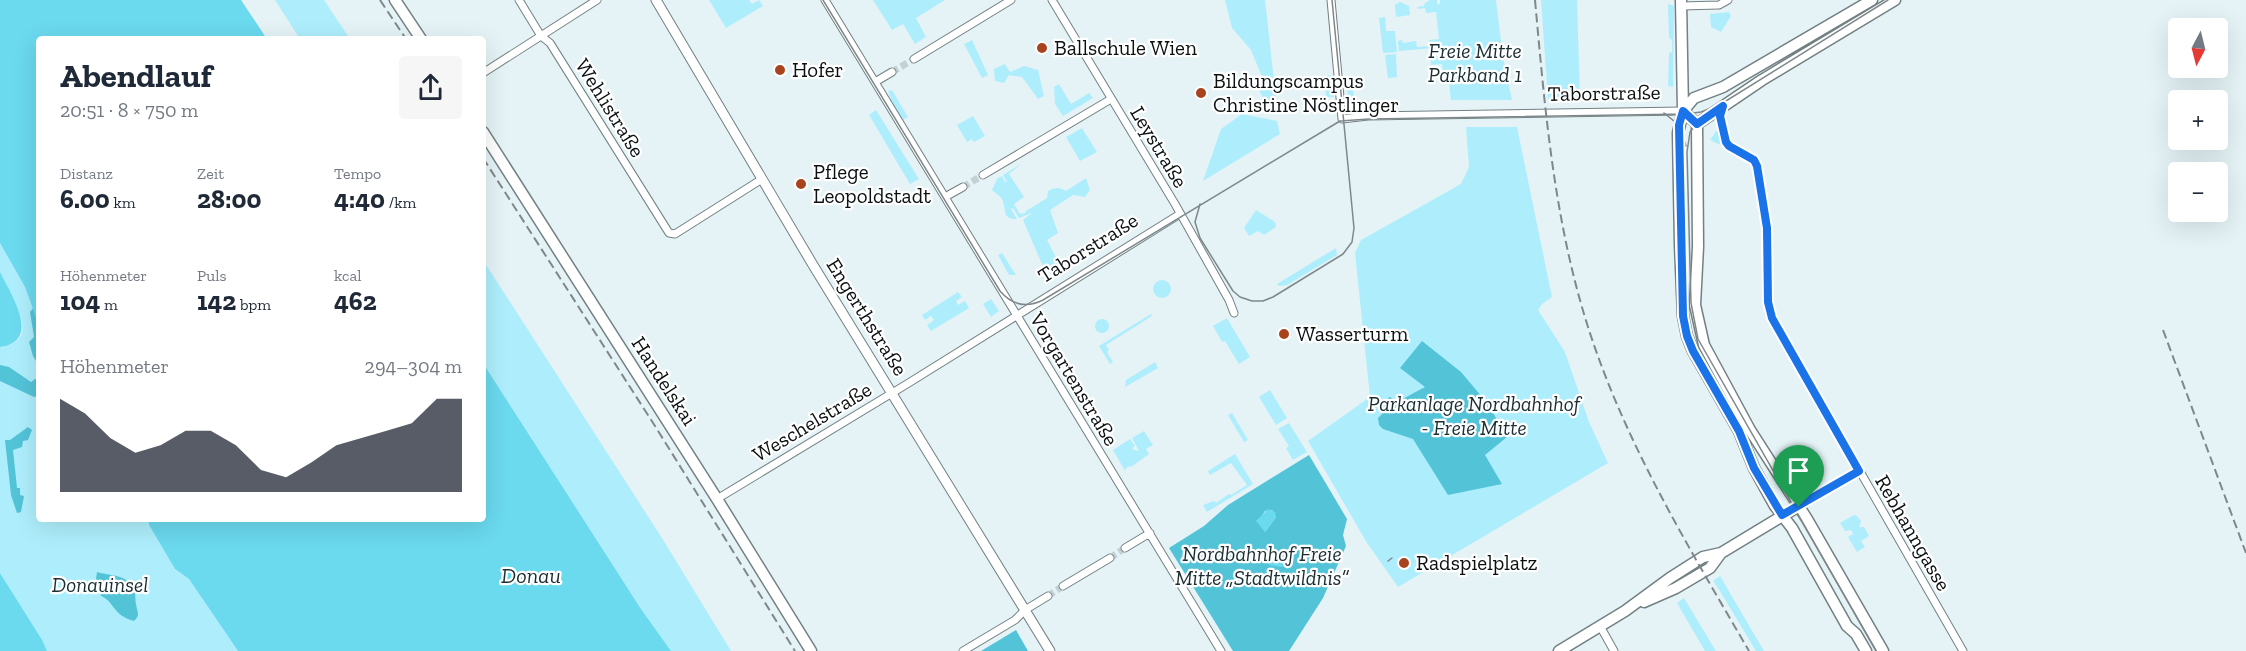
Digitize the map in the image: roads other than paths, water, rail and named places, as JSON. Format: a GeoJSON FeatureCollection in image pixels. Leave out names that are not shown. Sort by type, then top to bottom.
{"type":"FeatureCollection","features":[{"type":"Feature","properties":{"kind":"main road"},"geometry":{"type":"LineString","coordinates":[[395,0],[420,36]]}},
{"type":"Feature","properties":{"kind":"main road"},"geometry":{"type":"LineString","coordinates":[[1697,124],[1895,0]]}},
{"type":"Feature","properties":{"kind":"main road","name":"Taborstraße"},"geometry":{"type":"LineString","coordinates":[[1683,111],[1694,98],[1723,87],[1867,1]]}},
{"type":"Feature","properties":{"kind":"main road"},"geometry":{"type":"LineString","coordinates":[[1681,3],[1683,111],[1678,133],[1680,245],[1683,316],[1687,336],[1693,351],[1739,431],[1754,468],[1792,528],[1847,626],[1856,634],[1866,651]]}},
{"type":"Feature","properties":{"kind":"main road"},"geometry":{"type":"LineString","coordinates":[[1683,111],[1697,124],[1698,247],[1695,304],[1700,332],[1744,420],[1799,507],[1884,651]]}},
{"type":"Feature","properties":{"kind":"main road","name":"Handelskai"},"geometry":{"type":"LineString","coordinates":[[486,137],[811,651]]}},
{"type":"Feature","properties":{"kind":"main road"},"geometry":{"type":"LineString","coordinates":[[1559,651],[1625,611],[1703,557],[1721,553],[1799,507]]}},
{"type":"Feature","properties":{"kind":"street","name":"Wehlistraße"},"geometry":{"type":"LineString","coordinates":[[519,0],[541,36],[550,43],[668,233],[671,234],[762,179]]}},
{"type":"Feature","properties":{"kind":"street"},"geometry":{"type":"LineString","coordinates":[[486,71],[597,0]]}},
{"type":"Feature","properties":{"kind":"street","name":"Engerthstraße"},"geometry":{"type":"LineString","coordinates":[[656,0],[762,179],[1050,651]]}},
{"type":"Feature","properties":{"kind":"street","name":"Vorgartenstraße"},"geometry":{"type":"LineString","coordinates":[[825,0],[1221,651]]}},
{"type":"Feature","properties":{"kind":"street"},"geometry":{"type":"LineString","coordinates":[[914,59],[1011,0]]}},
{"type":"Feature","properties":{"kind":"street","name":"Leystraße"},"geometry":{"type":"LineString","coordinates":[[1052,0],[1180,214],[1229,300],[1234,313]]}},
{"type":"Feature","properties":{"kind":"street","name":"Taborstraße"},"geometry":{"type":"LineString","coordinates":[[1331,0],[1342,119],[1368,116],[1683,111]]}},
{"type":"Feature","properties":{"kind":"street"},"geometry":{"type":"LineString","coordinates":[[1681,3],[1719,5],[1728,0]]}},
{"type":"Feature","properties":{"kind":"street"},"geometry":{"type":"LineString","coordinates":[[1867,1],[1874,13]]}},
{"type":"Feature","properties":{"kind":"street"},"geometry":{"type":"LineString","coordinates":[[875,82],[892,72]]}},
{"type":"Feature","properties":{"kind":"street"},"geometry":{"type":"LineString","coordinates":[[983,175],[1111,99]]}},
{"type":"Feature","properties":{"kind":"street","name":"Rebhanngasse"},"geometry":{"type":"LineString","coordinates":[[1723,106],[1720,116],[1726,142],[1754,160],[1759,175],[1767,228],[1768,302],[1772,318],[1963,651]]}},
{"type":"Feature","properties":{"kind":"street"},"geometry":{"type":"LineString","coordinates":[[945,197],[963,187]]}},
{"type":"Feature","properties":{"kind":"street","name":"Taborstraße"},"geometry":{"type":"LineString","coordinates":[[1017,316],[1180,214]]}},
{"type":"Feature","properties":{"kind":"street","name":"Weschelstraße"},"geometry":{"type":"LineString","coordinates":[[717,499],[1017,316]]}},
{"type":"Feature","properties":{"kind":"street"},"geometry":{"type":"LineString","coordinates":[[1799,507],[1859,471]]}},
{"type":"Feature","properties":{"kind":"street"},"geometry":{"type":"LineString","coordinates":[[1125,548],[1150,533]]}},
{"type":"Feature","properties":{"kind":"street"},"geometry":{"type":"LineString","coordinates":[[1063,586],[1110,558]]}},
{"type":"Feature","properties":{"kind":"street"},"geometry":{"type":"LineString","coordinates":[[963,651],[1015,620],[1025,609],[1048,596]]}},
{"type":"Feature","properties":{"kind":"street"},"geometry":{"type":"LineString","coordinates":[[1600,626],[1614,651]]}},
{"type":"Feature","properties":{"kind":"water"},"geometry":{"type":"Polygon","coordinates":[[[0,0],[241,0],[265,36],[36,36],[36,318],[25,287],[0,243],[0,0]]]}},
{"type":"Feature","properties":{"kind":"water"},"geometry":{"type":"Polygon","coordinates":[[[0,272],[16,303],[22,326],[20,336],[13,343],[0,347],[0,272]]]}},
{"type":"Feature","properties":{"kind":"water","name":"Donau"},"geometry":{"type":"Polygon","coordinates":[[[486,368],[641,609],[671,651],[238,651],[189,579],[175,569],[149,522],[486,522],[486,368]]]}},
{"type":"Feature","properties":{"kind":"water"},"geometry":{"type":"Polygon","coordinates":[[[1268,509],[1275,512],[1276,517],[1265,532],[1256,521],[1268,509]]]}},
{"type":"Feature","properties":{"kind":"water"},"geometry":{"type":"Polygon","coordinates":[[[1277,555],[1287,559],[1286,565],[1281,567],[1269,565],[1268,559],[1277,555]]]}},
{"type":"Feature","properties":{"kind":"water"},"geometry":{"type":"Polygon","coordinates":[[[0,573],[42,640],[47,651],[0,651],[0,573]]]}},
{"type":"Feature","properties":{"kind":"tunnel"},"geometry":{"type":"LineString","coordinates":[[892,72],[914,59]]}},
{"type":"Feature","properties":{"kind":"tunnel"},"geometry":{"type":"LineString","coordinates":[[963,187],[983,175]]}},
{"type":"Feature","properties":{"kind":"tunnel"},"geometry":{"type":"LineString","coordinates":[[1110,558],[1125,548]]}},
{"type":"Feature","properties":{"kind":"tunnel"},"geometry":{"type":"LineString","coordinates":[[1048,596],[1063,586]]}},
{"type":"Feature","properties":{"kind":"tram line"},"geometry":{"type":"LineString","coordinates":[[823,0],[1000,291],[1020,304],[1031,304],[1043,300],[1340,121],[1686,114],[1701,112],[1719,105]]}},
{"type":"Feature","properties":{"kind":"tram line"},"geometry":{"type":"LineString","coordinates":[[1200,204],[1195,222],[1200,238],[1233,291],[1240,297],[1252,301],[1263,301],[1273,297],[1343,254],[1352,242],[1354,228],[1332,0]]}},
{"type":"Feature","properties":{"kind":"tram line"},"geometry":{"type":"LineString","coordinates":[[1876,651],[1698,339],[1691,303],[1687,152],[1690,132],[1705,114],[1888,0]]}},
{"type":"Feature","properties":{"kind":"tram line"},"geometry":{"type":"LineString","coordinates":[[1664,113],[1679,125],[1686,146]]}},
{"type":"Feature","properties":{"kind":"tram line"},"geometry":{"type":"LineString","coordinates":[[1388,561],[1392,558]]}},
{"type":"Feature","properties":{"kind":"railway"},"geometry":{"type":"LineString","coordinates":[[380,0],[404,36]]}},
{"type":"Feature","properties":{"kind":"railway"},"geometry":{"type":"LineString","coordinates":[[1535,0],[1552,165],[1576,287],[1588,327],[1603,370],[1639,453],[1681,533],[1749,651]]}},
{"type":"Feature","properties":{"kind":"railway"},"geometry":{"type":"LineString","coordinates":[[486,163],[655,426],[795,651]]}},
{"type":"Feature","properties":{"kind":"railway"},"geometry":{"type":"LineString","coordinates":[[2163,330],[2246,553]]}},
{"type":"Feature","properties":{"kind":"place","name":"Ballschule Wien"},"geometry":{"type":"Point","coordinates":[1042,48]}},
{"type":"Feature","properties":{"kind":"place","name":"Hofer"},"geometry":{"type":"Point","coordinates":[780,70]}},
{"type":"Feature","properties":{"kind":"place","name":"Bildungscampus Christine Nöstlinger"},"geometry":{"type":"Point","coordinates":[1201,93]}},
{"type":"Feature","properties":{"kind":"place","name":"Pflege Leopoldstadt"},"geometry":{"type":"Point","coordinates":[801,184]}},
{"type":"Feature","properties":{"kind":"place","name":"Wasserturm"},"geometry":{"type":"Point","coordinates":[1284,334]}},
{"type":"Feature","properties":{"kind":"place","name":"Radspielplatz"},"geometry":{"type":"Point","coordinates":[1404,563]}},
{"type":"Feature","properties":{"kind":"park label","name":"Freie Mitte Parkband 1"},"geometry":{"type":"Point","coordinates":[1475,63]}},
{"type":"Feature","properties":{"kind":"park label","name":"Parkanlage Nordbahnhof - Freie Mitte"},"geometry":{"type":"Point","coordinates":[1474,416]}},
{"type":"Feature","properties":{"kind":"park label","name":"Nordbahnhof Freie Mitte „Stadtwildnis”"},"geometry":{"type":"Point","coordinates":[1262,566]}},
{"type":"Feature","properties":{"kind":"park label","name":"Donauinsel"},"geometry":{"type":"Point","coordinates":[100,585]}}]}
